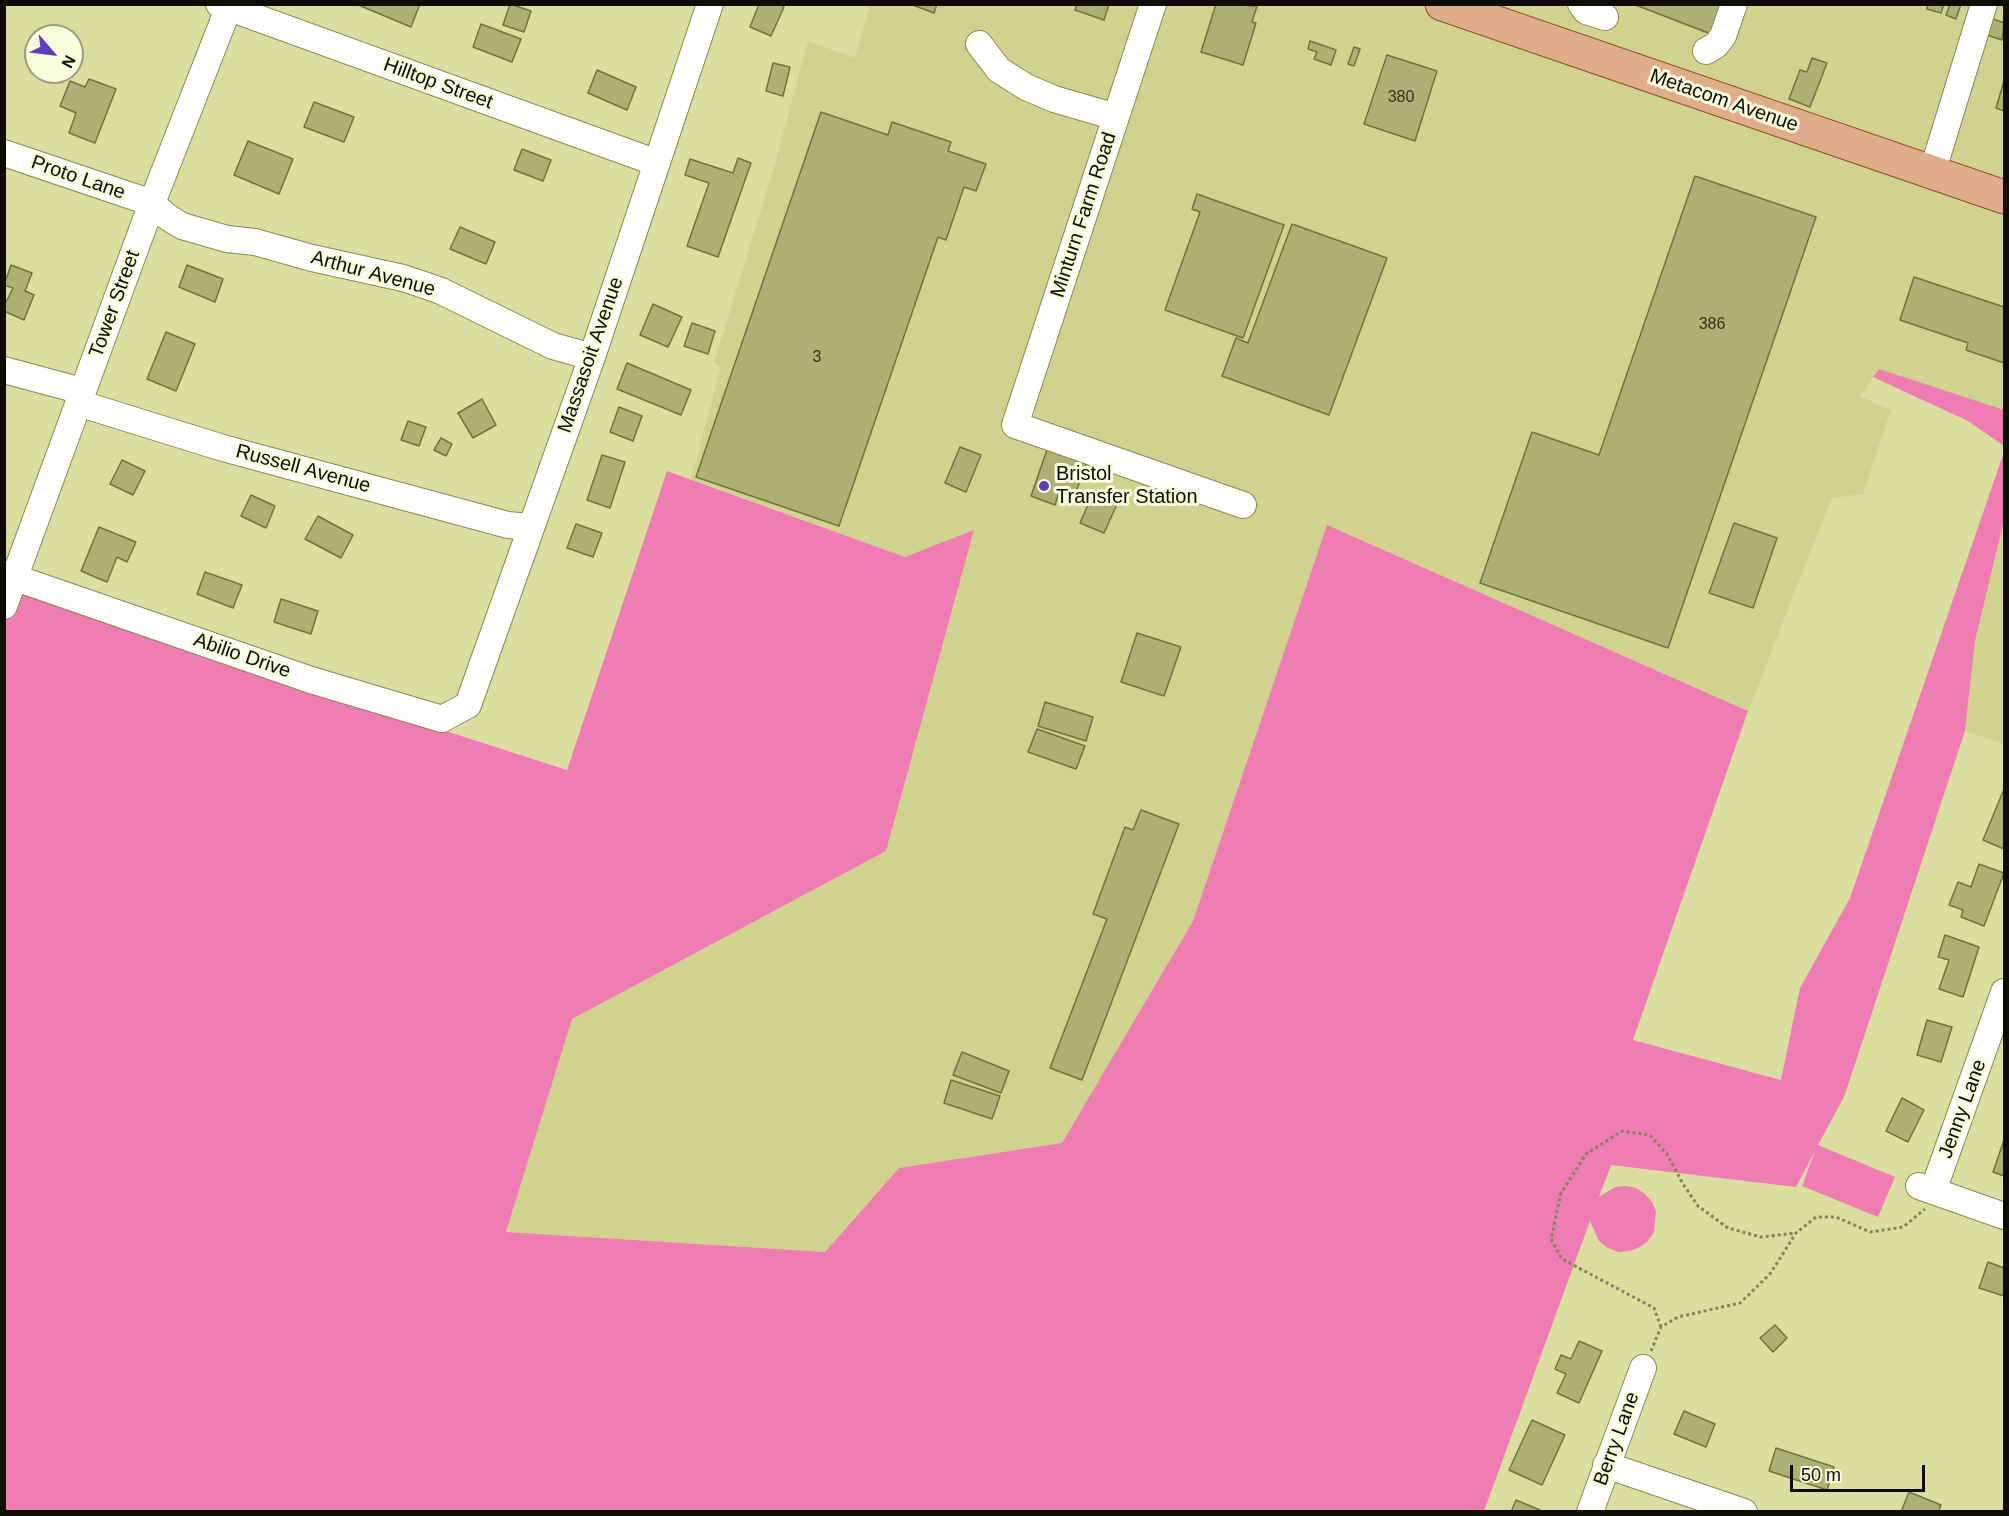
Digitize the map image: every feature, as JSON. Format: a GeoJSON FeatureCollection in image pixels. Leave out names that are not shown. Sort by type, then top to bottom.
{"type":"FeatureCollection","features":[{"type":"Feature","properties":{"kind":"main road","name":"Metacom Avenue"},"geometry":{"type":"LineString","coordinates":[[1442,4],[2004,197]]}},
{"type":"Feature","properties":{"kind":"street","name":"Massasoit Avenue"},"geometry":{"type":"LineString","coordinates":[[468,705],[592,357],[710,4]]}},
{"type":"Feature","properties":{"kind":"street","name":"Minturn Farm Road"},"geometry":{"type":"LineString","coordinates":[[1153,4],[1016,425],[1243,505]]}},
{"type":"Feature","properties":{"kind":"street"},"geometry":{"type":"LineString","coordinates":[[1581,4],[1586,11],[1605,17]]}},
{"type":"Feature","properties":{"kind":"street"},"geometry":{"type":"LineString","coordinates":[[1706,51],[1716,45],[1723,36],[1734,4]]}},
{"type":"Feature","properties":{"kind":"street"},"geometry":{"type":"LineString","coordinates":[[1932,173],[1984,4]]}},
{"type":"Feature","properties":{"kind":"street","name":"Hilltop Street"},"geometry":{"type":"LineString","coordinates":[[226,6],[657,163]]}},
{"type":"Feature","properties":{"kind":"street","name":"Tower Street"},"geometry":{"type":"LineString","coordinates":[[4,606],[10,576],[80,397],[226,6]]}},
{"type":"Feature","properties":{"kind":"street"},"geometry":{"type":"LineString","coordinates":[[979,44],[999,70],[1026,87],[1054,99],[1116,117]]}},
{"type":"Feature","properties":{"kind":"street","name":"Proto Lane"},"geometry":{"type":"LineString","coordinates":[[4,153],[152,203]]}},
{"type":"Feature","properties":{"kind":"street","name":"Arthur Avenue"},"geometry":{"type":"LineString","coordinates":[[152,203],[182,226],[209,235],[255,242],[424,285],[554,346],[592,357]]}},
{"type":"Feature","properties":{"kind":"street","name":"Russell Avenue"},"geometry":{"type":"LineString","coordinates":[[4,370],[223,448],[508,525],[530,527]]}},
{"type":"Feature","properties":{"kind":"street","name":"Abilio Drive"},"geometry":{"type":"LineString","coordinates":[[10,576],[311,680],[442,719],[468,705]]}},
{"type":"Feature","properties":{"kind":"street","name":"Jenny Lane"},"geometry":{"type":"LineString","coordinates":[[1926,1189],[2004,992]]}},
{"type":"Feature","properties":{"kind":"street"},"geometry":{"type":"LineString","coordinates":[[1926,1189],[2004,1216]]}},
{"type":"Feature","properties":{"kind":"street","name":"Berry Lane"},"geometry":{"type":"LineString","coordinates":[[1590,1512],[1644,1368]]}},
{"type":"Feature","properties":{"kind":"street"},"geometry":{"type":"LineString","coordinates":[[1606,1465],[1744,1512]]}},
{"type":"Feature","properties":{"kind":"path"},"geometry":{"type":"LineString","coordinates":[[1661,1327],[1654,1308],[1562,1259],[1551,1239],[1561,1193],[1586,1154],[1622,1131],[1650,1135],[1668,1154],[1683,1184],[1698,1206],[1728,1228],[1761,1237],[1796,1233]]}},
{"type":"Feature","properties":{"kind":"path"},"geometry":{"type":"LineString","coordinates":[[1644,1368],[1661,1327],[1678,1317],[1740,1303],[1770,1274],[1796,1233],[1816,1217],[1836,1216],[1870,1232],[1903,1227],[1924,1212],[1926,1189]]}},
{"type":"Feature","properties":{"kind":"shaded area"},"geometry":{"type":"Polygon","coordinates":[[[870,4],[2004,5],[2004,410],[1878,370],[1860,396],[1891,410],[1863,494],[1832,498],[1748,711],[1327,525],[1193,921],[1062,1143],[899,1168],[825,1252],[506,1232],[572,1019],[886,851],[974,531],[905,557],[691,479],[721,367],[714,363],[776,161],[808,41],[855,58],[870,4]]]}},
{"type":"Feature","properties":{"kind":"shaded area"},"geometry":{"type":"Polygon","coordinates":[[[1879,369],[2004,410],[2004,446],[1968,421],[1873,377],[1879,369]]]}},
{"type":"Feature","properties":{"kind":"shaded area"},"geometry":{"type":"Polygon","coordinates":[[[2004,452],[2004,520],[1975,641],[1965,731],[1844,1097],[1818,1145],[1895,1177],[1878,1217],[1802,1186],[1815,1151],[1796,1187],[1611,1165],[1599,1197],[1615,1187],[1636,1188],[1652,1202],[1656,1211],[1654,1232],[1640,1247],[1619,1252],[1599,1241],[1590,1221],[1484,1511],[5,1511],[4,589],[567,770],[667,471],[905,557],[974,530],[886,851],[572,1019],[506,1232],[825,1252],[899,1168],[1062,1143],[1193,921],[1327,525],[1748,711],[1633,1040],[1781,1080],[1800,988],[1850,898],[2004,452]]]}},
{"type":"Feature","properties":{"kind":"shaded area"},"geometry":{"type":"Polygon","coordinates":[[[2004,520],[2004,744],[1965,731],[1975,641],[2004,520]]]}},
{"type":"Feature","properties":{"kind":"building"},"geometry":{"type":"Polygon","coordinates":[[[356,4],[420,4],[411,27],[356,4]]]}},
{"type":"Feature","properties":{"kind":"building"},"geometry":{"type":"Polygon","coordinates":[[[510,4],[531,11],[524,32],[503,25],[510,4]]]}},
{"type":"Feature","properties":{"kind":"building"},"geometry":{"type":"Polygon","coordinates":[[[759,4],[779,4],[784,7],[771,36],[750,27],[759,4]]]}},
{"type":"Feature","properties":{"kind":"building"},"geometry":{"type":"Polygon","coordinates":[[[910,4],[937,4],[934,13],[910,4]]]}},
{"type":"Feature","properties":{"kind":"building"},"geometry":{"type":"Polygon","coordinates":[[[1077,4],[1109,4],[1104,20],[1075,10],[1077,4]]]}},
{"type":"Feature","properties":{"kind":"building"},"geometry":{"type":"Polygon","coordinates":[[[1216,4],[1257,6],[1252,22],[1256,23],[1243,65],[1201,52],[1216,4]]]}},
{"type":"Feature","properties":{"kind":"building"},"geometry":{"type":"Polygon","coordinates":[[[1633,4],[1728,4],[1716,36],[1633,4]]]}},
{"type":"Feature","properties":{"kind":"building"},"geometry":{"type":"Polygon","coordinates":[[[1928,4],[1944,4],[1941,13],[1927,9],[1928,4]]]}},
{"type":"Feature","properties":{"kind":"building"},"geometry":{"type":"Polygon","coordinates":[[[1950,4],[1961,4],[1956,19],[1946,15],[1950,4]]]}},
{"type":"Feature","properties":{"kind":"building"},"geometry":{"type":"Polygon","coordinates":[[[1993,19],[2004,23],[2002,40],[1987,35],[1993,19]]]}},
{"type":"Feature","properties":{"kind":"building"},"geometry":{"type":"Polygon","coordinates":[[[481,24],[521,39],[512,62],[473,47],[481,24]]]}},
{"type":"Feature","properties":{"kind":"building"},"geometry":{"type":"Polygon","coordinates":[[[1310,41],[1336,50],[1331,65],[1314,59],[1317,52],[1308,49],[1310,41]]]}},
{"type":"Feature","properties":{"kind":"building"},"geometry":{"type":"Polygon","coordinates":[[[1354,47],[1360,49],[1354,66],[1348,64],[1354,47]]]}},
{"type":"Feature","properties":{"kind":"building"},"geometry":{"type":"Polygon","coordinates":[[[1387,55],[1437,71],[1415,141],[1364,124],[1387,55]]]}},
{"type":"Feature","properties":{"kind":"building"},"geometry":{"type":"Polygon","coordinates":[[[1812,58],[1827,63],[1810,107],[1789,99],[1800,70],[1807,72],[1812,58]]]}},
{"type":"Feature","properties":{"kind":"building"},"geometry":{"type":"Polygon","coordinates":[[[773,63],[790,67],[783,96],[766,91],[773,63]]]}},
{"type":"Feature","properties":{"kind":"building"},"geometry":{"type":"Polygon","coordinates":[[[597,70],[636,87],[627,110],[588,93],[597,70]]]}},
{"type":"Feature","properties":{"kind":"building"},"geometry":{"type":"Polygon","coordinates":[[[89,79],[116,89],[95,143],[69,133],[76,113],[60,106],[69,84],[85,87],[89,79]]]}},
{"type":"Feature","properties":{"kind":"building"},"geometry":{"type":"Polygon","coordinates":[[[2004,81],[2004,111],[1996,108],[2004,81]]]}},
{"type":"Feature","properties":{"kind":"building"},"geometry":{"type":"Polygon","coordinates":[[[314,102],[354,117],[344,142],[304,127],[314,102]]]}},
{"type":"Feature","properties":{"kind":"building"},"geometry":{"type":"Polygon","coordinates":[[[821,112],[888,135],[892,122],[951,142],[948,151],[986,164],[976,191],[964,187],[946,240],[938,237],[839,526],[696,477],[821,112]]]}},
{"type":"Feature","properties":{"kind":"building"},"geometry":{"type":"Polygon","coordinates":[[[248,141],[293,159],[279,194],[234,175],[248,141]]]}},
{"type":"Feature","properties":{"kind":"building"},"geometry":{"type":"Polygon","coordinates":[[[522,149],[551,160],[543,181],[514,170],[522,149]]]}},
{"type":"Feature","properties":{"kind":"building"},"geometry":{"type":"Polygon","coordinates":[[[738,158],[751,163],[718,257],[687,246],[709,183],[685,175],[690,159],[733,173],[738,158]]]}},
{"type":"Feature","properties":{"kind":"building"},"geometry":{"type":"Polygon","coordinates":[[[1695,176],[1816,217],[1668,648],[1480,583],[1532,432],[1599,455],[1695,176]]]}},
{"type":"Feature","properties":{"kind":"building"},"geometry":{"type":"Polygon","coordinates":[[[1197,194],[1284,225],[1243,338],[1165,310],[1200,212],[1192,209],[1197,194]]]}},
{"type":"Feature","properties":{"kind":"building"},"geometry":{"type":"Polygon","coordinates":[[[1292,224],[1387,258],[1329,415],[1222,376],[1236,338],[1248,343],[1292,224]]]}},
{"type":"Feature","properties":{"kind":"building"},"geometry":{"type":"Polygon","coordinates":[[[460,227],[495,242],[486,264],[450,249],[460,227]]]}},
{"type":"Feature","properties":{"kind":"building"},"geometry":{"type":"Polygon","coordinates":[[[11,265],[32,273],[25,291],[34,295],[24,320],[4,311],[4,306],[13,288],[4,285],[11,265]]]}},
{"type":"Feature","properties":{"kind":"building"},"geometry":{"type":"Polygon","coordinates":[[[187,265],[223,279],[215,302],[179,287],[187,265]]]}},
{"type":"Feature","properties":{"kind":"building"},"geometry":{"type":"Polygon","coordinates":[[[1914,277],[2004,307],[2004,363],[1966,350],[1968,343],[1900,320],[1914,277]]]}},
{"type":"Feature","properties":{"kind":"building"},"geometry":{"type":"Polygon","coordinates":[[[653,304],[682,317],[668,347],[640,335],[653,304]]]}},
{"type":"Feature","properties":{"kind":"building"},"geometry":{"type":"Polygon","coordinates":[[[692,323],[715,331],[708,354],[684,346],[692,323]]]}},
{"type":"Feature","properties":{"kind":"building"},"geometry":{"type":"Polygon","coordinates":[[[166,332],[195,344],[176,391],[147,379],[166,332]]]}},
{"type":"Feature","properties":{"kind":"building"},"geometry":{"type":"Polygon","coordinates":[[[627,363],[691,390],[681,415],[617,389],[627,363]]]}},
{"type":"Feature","properties":{"kind":"building"},"geometry":{"type":"Polygon","coordinates":[[[482,399],[496,425],[473,438],[458,413],[482,399]]]}},
{"type":"Feature","properties":{"kind":"building"},"geometry":{"type":"Polygon","coordinates":[[[619,407],[642,416],[633,441],[610,432],[619,407]]]}},
{"type":"Feature","properties":{"kind":"building"},"geometry":{"type":"Polygon","coordinates":[[[408,421],[426,427],[419,446],[401,440],[408,421]]]}},
{"type":"Feature","properties":{"kind":"building"},"geometry":{"type":"Polygon","coordinates":[[[441,438],[452,444],[446,456],[434,450],[441,438]]]}},
{"type":"Feature","properties":{"kind":"building"},"geometry":{"type":"Polygon","coordinates":[[[960,447],[981,455],[966,492],[945,483],[960,447]]]}},
{"type":"Feature","properties":{"kind":"building"},"geometry":{"type":"Polygon","coordinates":[[[1048,447],[1087,461],[1075,495],[1060,489],[1055,505],[1031,496],[1048,447]]]}},
{"type":"Feature","properties":{"kind":"building"},"geometry":{"type":"Polygon","coordinates":[[[602,455],[625,462],[610,508],[587,500],[602,455]]]}},
{"type":"Feature","properties":{"kind":"building"},"geometry":{"type":"Polygon","coordinates":[[[122,460],[145,471],[133,495],[110,484],[122,460]]]}},
{"type":"Feature","properties":{"kind":"building"},"geometry":{"type":"Polygon","coordinates":[[[1094,491],[1118,502],[1104,533],[1080,523],[1094,491]]]}},
{"type":"Feature","properties":{"kind":"building"},"geometry":{"type":"Polygon","coordinates":[[[251,495],[275,506],[266,528],[241,516],[251,495]]]}},
{"type":"Feature","properties":{"kind":"building"},"geometry":{"type":"Polygon","coordinates":[[[318,516],[353,535],[341,558],[305,539],[318,516]]]}},
{"type":"Feature","properties":{"kind":"building"},"geometry":{"type":"Polygon","coordinates":[[[1734,523],[1777,538],[1753,608],[1709,593],[1734,523]]]}},
{"type":"Feature","properties":{"kind":"building"},"geometry":{"type":"Polygon","coordinates":[[[576,524],[602,533],[593,557],[567,548],[576,524]]]}},
{"type":"Feature","properties":{"kind":"building"},"geometry":{"type":"Polygon","coordinates":[[[99,527],[136,542],[127,562],[117,557],[107,582],[81,571],[99,527]]]}},
{"type":"Feature","properties":{"kind":"building"},"geometry":{"type":"Polygon","coordinates":[[[205,572],[242,585],[233,608],[197,594],[205,572]]]}},
{"type":"Feature","properties":{"kind":"building"},"geometry":{"type":"Polygon","coordinates":[[[281,599],[318,611],[311,634],[274,622],[281,599]]]}},
{"type":"Feature","properties":{"kind":"building"},"geometry":{"type":"Polygon","coordinates":[[[1137,633],[1181,647],[1164,696],[1121,682],[1137,633]]]}},
{"type":"Feature","properties":{"kind":"building"},"geometry":{"type":"Polygon","coordinates":[[[1045,702],[1093,717],[1086,741],[1038,726],[1045,702]]]}},
{"type":"Feature","properties":{"kind":"building"},"geometry":{"type":"Polygon","coordinates":[[[1037,729],[1085,746],[1076,769],[1028,752],[1037,729]]]}},
{"type":"Feature","properties":{"kind":"building"},"geometry":{"type":"Polygon","coordinates":[[[2004,789],[2004,849],[1983,840],[2004,789]]]}},
{"type":"Feature","properties":{"kind":"building"},"geometry":{"type":"Polygon","coordinates":[[[1141,810],[1179,824],[1082,1080],[1050,1068],[1107,919],[1093,914],[1125,827],[1133,830],[1141,810]]]}},
{"type":"Feature","properties":{"kind":"building"},"geometry":{"type":"Polygon","coordinates":[[[1979,864],[2004,873],[1984,926],[1961,917],[1963,910],[1949,905],[1958,882],[1971,887],[1979,864]]]}},
{"type":"Feature","properties":{"kind":"building"},"geometry":{"type":"Polygon","coordinates":[[[1945,935],[1979,947],[1963,997],[1939,989],[1949,960],[1938,957],[1945,935]]]}},
{"type":"Feature","properties":{"kind":"building"},"geometry":{"type":"Polygon","coordinates":[[[1927,1020],[1952,1027],[1941,1062],[1917,1055],[1927,1020]]]}},
{"type":"Feature","properties":{"kind":"building"},"geometry":{"type":"Polygon","coordinates":[[[962,1052],[1009,1071],[1001,1093],[953,1075],[962,1052]]]}},
{"type":"Feature","properties":{"kind":"building"},"geometry":{"type":"Polygon","coordinates":[[[951,1080],[1000,1096],[992,1119],[944,1103],[951,1080]]]}},
{"type":"Feature","properties":{"kind":"building"},"geometry":{"type":"Polygon","coordinates":[[[1902,1098],[1924,1110],[1908,1142],[1886,1131],[1902,1098]]]}},
{"type":"Feature","properties":{"kind":"building"},"geometry":{"type":"Polygon","coordinates":[[[2004,1140],[2004,1176],[1993,1172],[2004,1140]]]}},
{"type":"Feature","properties":{"kind":"building"},"geometry":{"type":"Polygon","coordinates":[[[1988,1262],[2004,1268],[2004,1296],[1979,1288],[1988,1262]]]}},
{"type":"Feature","properties":{"kind":"building"},"geometry":{"type":"Polygon","coordinates":[[[1775,1325],[1787,1338],[1773,1352],[1760,1338],[1775,1325]]]}},
{"type":"Feature","properties":{"kind":"building"},"geometry":{"type":"Polygon","coordinates":[[[1579,1341],[1602,1351],[1579,1403],[1557,1393],[1566,1374],[1555,1369],[1561,1355],[1571,1359],[1579,1341]]]}},
{"type":"Feature","properties":{"kind":"building"},"geometry":{"type":"Polygon","coordinates":[[[1684,1411],[1715,1424],[1706,1447],[1674,1434],[1684,1411]]]}},
{"type":"Feature","properties":{"kind":"building"},"geometry":{"type":"Polygon","coordinates":[[[1532,1420],[1565,1435],[1542,1485],[1509,1470],[1532,1420]]]}},
{"type":"Feature","properties":{"kind":"building"},"geometry":{"type":"Polygon","coordinates":[[[1776,1448],[1834,1467],[1827,1490],[1769,1471],[1776,1448]]]}},
{"type":"Feature","properties":{"kind":"building"},"geometry":{"type":"Polygon","coordinates":[[[1909,1492],[1941,1505],[1938,1512],[1901,1512],[1909,1492]]]}},
{"type":"Feature","properties":{"kind":"building"},"geometry":{"type":"Polygon","coordinates":[[[1516,1500],[1540,1510],[1539,1512],[1511,1512],[1516,1500]]]}},
{"type":"Feature","properties":{"kind":"place","name":"Bristol Transfer Station"},"geometry":{"type":"Point","coordinates":[1044,486]}}]}
